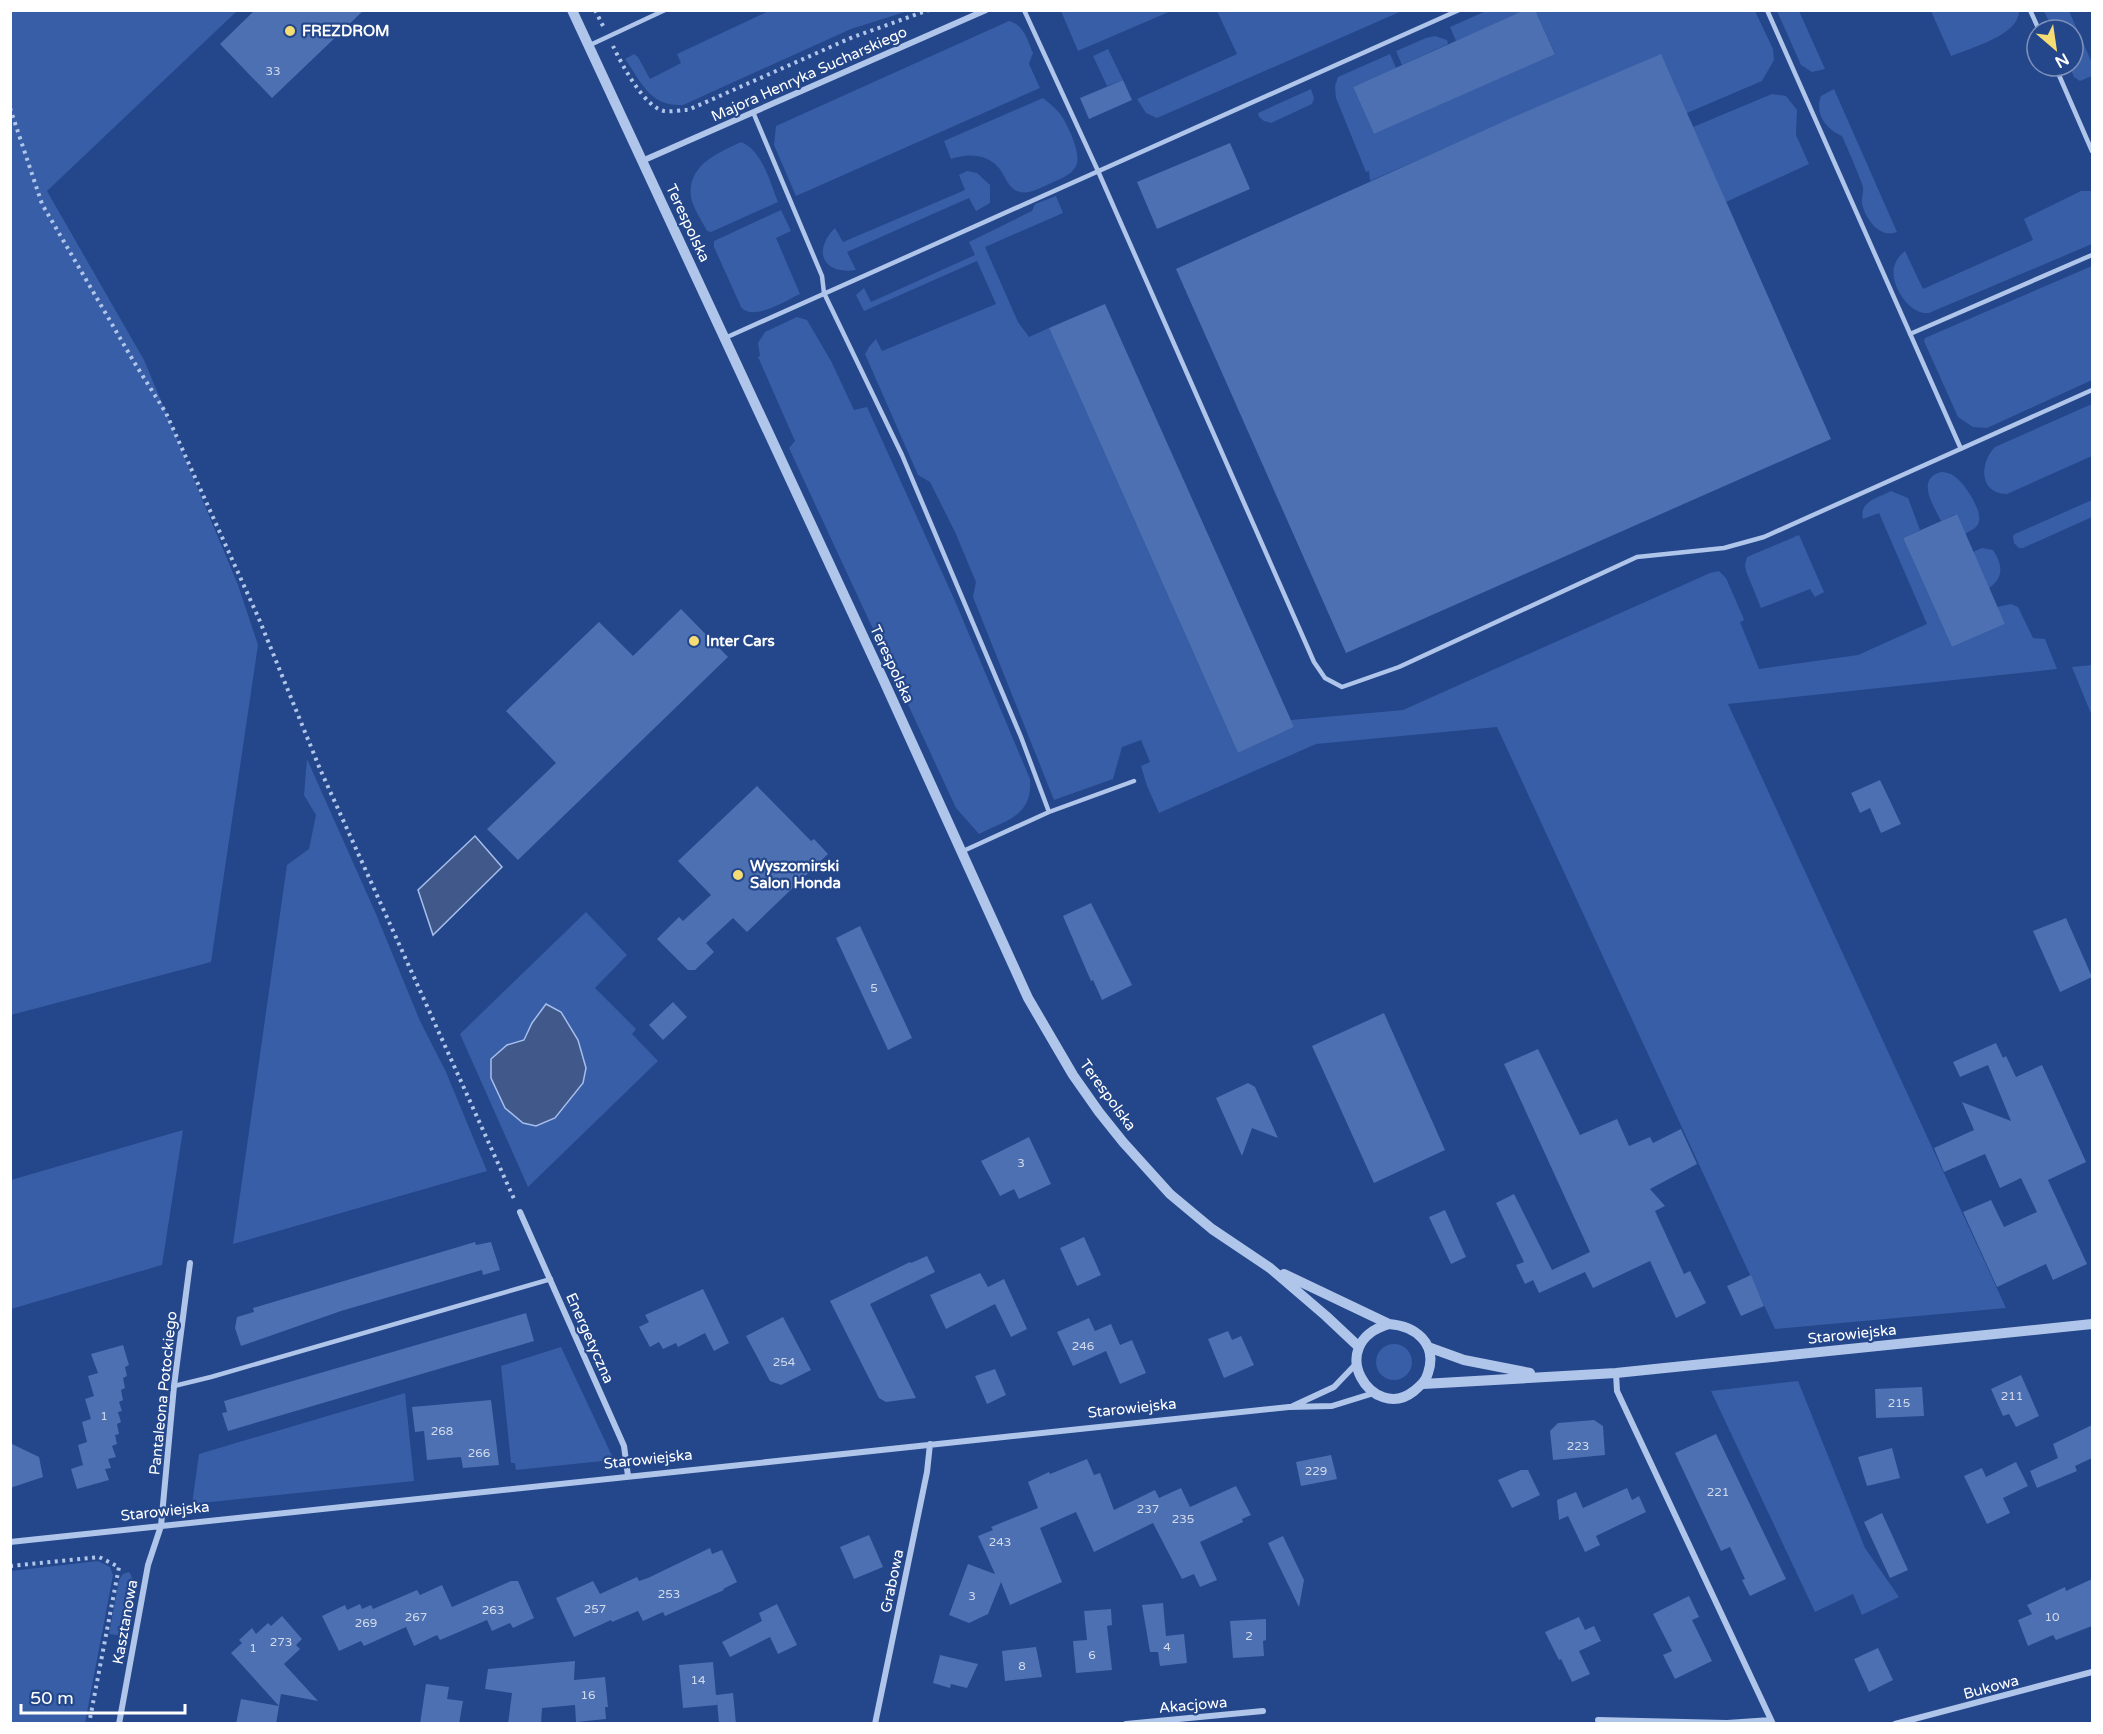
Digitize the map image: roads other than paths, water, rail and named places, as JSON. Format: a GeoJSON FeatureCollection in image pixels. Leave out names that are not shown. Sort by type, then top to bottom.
{"type":"FeatureCollection","features":[{"type":"Feature","properties":{"kind":"street","name":"Terespolska"},"geometry":{"type":"LineString","coordinates":[[572,10],[1028,998],[1073,1075],[1099,1112],[1170,1194],[1212,1229],[1270,1268],[1359,1347]]}},
{"type":"Feature","properties":{"kind":"street","name":"Majora Henryka Sucharskiego"},"geometry":{"type":"LineString","coordinates":[[642,161],[986,10]]}},
{"type":"Feature","properties":{"kind":"street","name":"Energetyczna"},"geometry":{"type":"LineString","coordinates":[[520,1212],[624,1446],[628,1476]]}},
{"type":"Feature","properties":{"kind":"street","name":"Pantaleona Potockiego"},"geometry":{"type":"LineString","coordinates":[[161,1526],[174,1386],[190,1263]]}},
{"type":"Feature","properties":{"kind":"street","name":"Terespolska"},"geometry":{"type":"LineString","coordinates":[[1270,1268],[1389,1324]]}},
{"type":"Feature","properties":{"kind":"street"},"geometry":{"type":"LineString","coordinates":[[1389,1324],[1404,1325],[1413,1329],[1428,1347],[1430,1369],[1423,1384],[1410,1394],[1401,1397],[1391,1398],[1375,1393],[1362,1380],[1356,1364],[1359,1347],[1368,1333],[1389,1324]]}},
{"type":"Feature","properties":{"kind":"street","name":"Starowiejska"},"geometry":{"type":"LineString","coordinates":[[1423,1384],[1616,1373],[2092,1324]]}},
{"type":"Feature","properties":{"kind":"street","name":"Starowiejska"},"geometry":{"type":"LineString","coordinates":[[1428,1347],[1464,1360],[1545,1376]]}},
{"type":"Feature","properties":{"kind":"street","name":"Starowiejska"},"geometry":{"type":"LineString","coordinates":[[1289,1407],[1334,1387],[1356,1364]]}},
{"type":"Feature","properties":{"kind":"street"},"geometry":{"type":"LineString","coordinates":[[1598,1720],[1772,1722],[1617,1392],[1616,1373]]}},
{"type":"Feature","properties":{"kind":"street","name":"Starowiejska"},"geometry":{"type":"LineString","coordinates":[[10,1542],[1289,1407],[1332,1406],[1375,1393]]}},
{"type":"Feature","properties":{"kind":"street","name":"Grabowa"},"geometry":{"type":"LineString","coordinates":[[875,1724],[927,1473],[930,1444]]}},
{"type":"Feature","properties":{"kind":"street","name":"Kasztanowa"},"geometry":{"type":"LineString","coordinates":[[119,1724],[148,1565],[161,1526]]}},
{"type":"Feature","properties":{"kind":"street","name":"Bukowa"},"geometry":{"type":"LineString","coordinates":[[1895,1724],[2092,1672]]}},
{"type":"Feature","properties":{"kind":"street","name":"Akacjowa"},"geometry":{"type":"LineString","coordinates":[[1126,1724],[1263,1711]]}},
{"type":"Feature","properties":{"kind":"lane"},"geometry":{"type":"LineString","coordinates":[[588,46],[665,10]]}},
{"type":"Feature","properties":{"kind":"lane"},"geometry":{"type":"LineString","coordinates":[[1024,10],[1098,171],[1314,662],[1324,678],[1342,687],[1399,667],[1637,557],[1724,548],[1764,537],[2092,390]]}},
{"type":"Feature","properties":{"kind":"lane"},"geometry":{"type":"LineString","coordinates":[[724,338],[1459,10]]}},
{"type":"Feature","properties":{"kind":"lane"},"geometry":{"type":"LineString","coordinates":[[1767,10],[1961,449]]}},
{"type":"Feature","properties":{"kind":"lane"},"geometry":{"type":"LineString","coordinates":[[2060,78],[2092,151]]}},
{"type":"Feature","properties":{"kind":"lane"},"geometry":{"type":"LineString","coordinates":[[753,112],[822,276],[824,293],[902,455],[1021,737],[1050,813]]}},
{"type":"Feature","properties":{"kind":"lane"},"geometry":{"type":"LineString","coordinates":[[1910,334],[2092,255]]}},
{"type":"Feature","properties":{"kind":"lane"},"geometry":{"type":"LineString","coordinates":[[962,852],[1050,813],[1134,781]]}},
{"type":"Feature","properties":{"kind":"lane"},"geometry":{"type":"LineString","coordinates":[[174,1386],[551,1279]]}},
{"type":"Feature","properties":{"kind":"place","name":"FREZDROM"},"geometry":{"type":"Point","coordinates":[290,31]}},
{"type":"Feature","properties":{"kind":"place","name":"Inter Cars"},"geometry":{"type":"Point","coordinates":[694,641]}},
{"type":"Feature","properties":{"kind":"place","name":"Wyszomirski Salon Honda"},"geometry":{"type":"Point","coordinates":[738,875]}}]}
